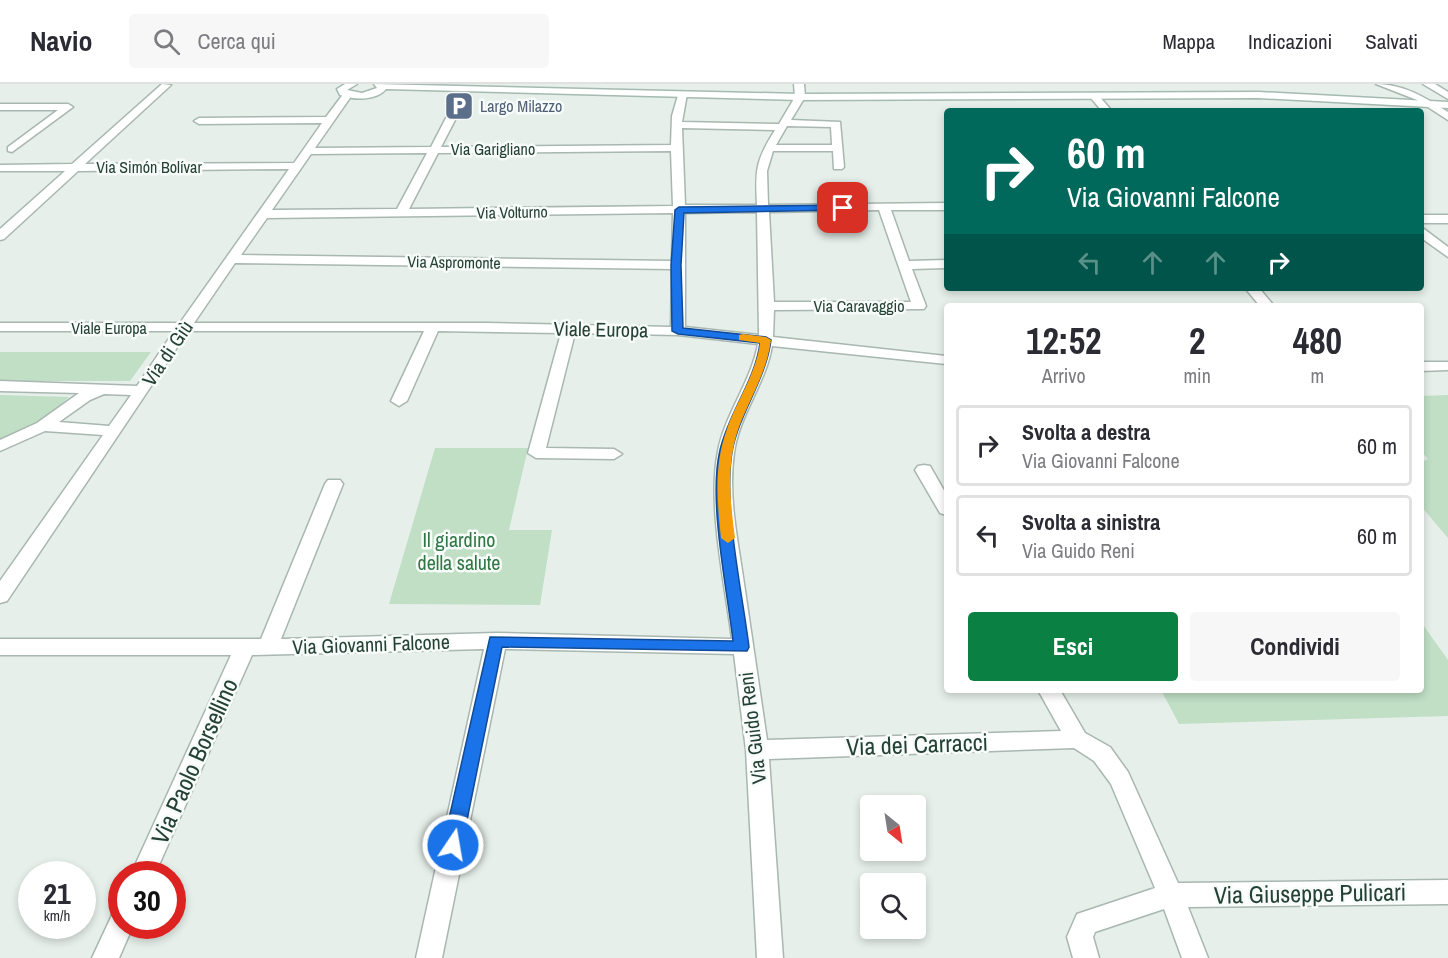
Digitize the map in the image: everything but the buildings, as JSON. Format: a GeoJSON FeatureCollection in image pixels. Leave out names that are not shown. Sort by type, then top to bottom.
{"type":"FeatureCollection","features":[{"type":"Feature","properties":{"kind":"street"},"geometry":{"type":"LineString","coordinates":[[1381,84],[1431,105],[1448,117]]}},
{"type":"Feature","properties":{"kind":"street"},"geometry":{"type":"LineString","coordinates":[[1428,84],[1448,96]]}},
{"type":"Feature","properties":{"kind":"street"},"geometry":{"type":"LineString","coordinates":[[0,236],[166,85]]}},
{"type":"Feature","properties":{"kind":"street"},"geometry":{"type":"LineString","coordinates":[[347,87],[682,94],[799,90],[1095,96],[1259,95],[1448,105]]}},
{"type":"Feature","properties":{"kind":"street","name":"Via di Giù"},"geometry":{"type":"LineString","coordinates":[[0,596],[183,328],[333,116],[347,87]]}},
{"type":"Feature","properties":{"kind":"street","name":"Via di Giù"},"geometry":{"type":"LineString","coordinates":[[333,116],[377,89]]}},
{"type":"Feature","properties":{"kind":"street","name":"Via Guido Reni"},"geometry":{"type":"LineString","coordinates":[[770,958],[757,750],[741,647],[725,515],[723,473],[726,450],[733,427],[763,358],[766,340],[767,306],[761,171],[769,148],[783,125],[799,90]]}},
{"type":"Feature","properties":{"kind":"street"},"geometry":{"type":"LineString","coordinates":[[678,331],[677,125],[678,99],[682,94]]}},
{"type":"Feature","properties":{"kind":"street"},"geometry":{"type":"LineString","coordinates":[[1095,96],[1105,108]]}},
{"type":"Feature","properties":{"kind":"street"},"geometry":{"type":"LineString","coordinates":[[0,107],[68,107],[0,159]]}},
{"type":"Feature","properties":{"kind":"street"},"geometry":{"type":"LineString","coordinates":[[199,121],[333,116]]}},
{"type":"Feature","properties":{"kind":"street"},"geometry":{"type":"LineString","coordinates":[[401,213],[451,118]]}},
{"type":"Feature","properties":{"kind":"street"},"geometry":{"type":"LineString","coordinates":[[677,125],[836,124],[838,167]]}},
{"type":"Feature","properties":{"kind":"street","name":"Via Garigliano"},"geometry":{"type":"LineString","coordinates":[[309,151],[678,148]]}},
{"type":"Feature","properties":{"kind":"street"},"geometry":{"type":"LineString","coordinates":[[769,148],[838,148]]}},
{"type":"Feature","properties":{"kind":"street"},"geometry":{"type":"LineString","coordinates":[[0,149],[12,149]]}},
{"type":"Feature","properties":{"kind":"street","name":"Via Simón Bolívar"},"geometry":{"type":"LineString","coordinates":[[0,168],[297,166]]}},
{"type":"Feature","properties":{"kind":"street","name":"Via Volturno"},"geometry":{"type":"LineString","coordinates":[[263,214],[944,206]]}},
{"type":"Feature","properties":{"kind":"street","name":"Via Caravaggio"},"geometry":{"type":"LineString","coordinates":[[767,306],[919,306],[884,207]]}},
{"type":"Feature","properties":{"kind":"street"},"geometry":{"type":"LineString","coordinates":[[1424,219],[1448,219]]}},
{"type":"Feature","properties":{"kind":"street"},"geometry":{"type":"LineString","coordinates":[[1424,233],[1448,253]]}},
{"type":"Feature","properties":{"kind":"street","name":"Via Aspromonte"},"geometry":{"type":"LineString","coordinates":[[231,259],[676,265]]}},
{"type":"Feature","properties":{"kind":"street"},"geometry":{"type":"LineString","coordinates":[[906,265],[944,264]]}},
{"type":"Feature","properties":{"kind":"street"},"geometry":{"type":"LineString","coordinates":[[1254,291],[1264,303]]}},
{"type":"Feature","properties":{"kind":"street","name":"Viale Europa"},"geometry":{"type":"LineString","coordinates":[[0,327],[434,327],[678,331],[944,360]]}},
{"type":"Feature","properties":{"kind":"street"},"geometry":{"type":"LineString","coordinates":[[399,401],[434,327]]}},
{"type":"Feature","properties":{"kind":"street"},"geometry":{"type":"LineString","coordinates":[[569,328],[536,453],[614,454]]}},
{"type":"Feature","properties":{"kind":"street"},"geometry":{"type":"LineString","coordinates":[[1424,367],[1448,366]]}},
{"type":"Feature","properties":{"kind":"street"},"geometry":{"type":"LineString","coordinates":[[0,386],[142,391]]}},
{"type":"Feature","properties":{"kind":"street"},"geometry":{"type":"LineString","coordinates":[[0,446],[43,426],[84,397],[105,389]]}},
{"type":"Feature","properties":{"kind":"street"},"geometry":{"type":"LineString","coordinates":[[43,426],[113,432]]}},
{"type":"Feature","properties":{"kind":"street"},"geometry":{"type":"LineString","coordinates":[[924,470],[944,505]]}},
{"type":"Feature","properties":{"kind":"street","name":"Via Paolo Borsellino"},"geometry":{"type":"LineString","coordinates":[[150,861],[257,647],[334,484]]}},
{"type":"Feature","properties":{"kind":"street"},"geometry":{"type":"LineString","coordinates":[[429,958],[496,641]]}},
{"type":"Feature","properties":{"kind":"street","name":"Via Giovanni Falcone"},"geometry":{"type":"LineString","coordinates":[[0,647],[257,647],[496,641],[741,647]]}},
{"type":"Feature","properties":{"kind":"street"},"geometry":{"type":"LineString","coordinates":[[1051,693],[1077,739],[1102,754],[1120,779],[1171,895],[1195,958]]}},
{"type":"Feature","properties":{"kind":"street","name":"Via dei Carracci"},"geometry":{"type":"LineString","coordinates":[[757,750],[1077,739]]}},
{"type":"Feature","properties":{"kind":"street","name":"Via Giuseppe Pulicari"},"geometry":{"type":"LineString","coordinates":[[1086,958],[1080,937],[1086,923],[1171,895],[1448,892]]}},
{"type":"Feature","properties":{"kind":"street"},"geometry":{"type":"LineString","coordinates":[[105,958],[114,939]]}},
{"type":"Feature","properties":{"kind":"green space"},"geometry":{"type":"Polygon","coordinates":[[[0,352],[151,352],[130,381],[0,381],[0,352]]]}},
{"type":"Feature","properties":{"kind":"green space"},"geometry":{"type":"Polygon","coordinates":[[[0,395],[69,397],[49,416],[0,442],[0,395]]]}},
{"type":"Feature","properties":{"kind":"green space"},"geometry":{"type":"Polygon","coordinates":[[[1448,395],[1448,538],[1424,510],[1424,461],[1428,459],[1424,454],[1424,396],[1448,395]]]}},
{"type":"Feature","properties":{"kind":"green space","name":"Il giardino della salute"},"geometry":{"type":"Polygon","coordinates":[[[435,448],[528,448],[509,530],[552,530],[540,605],[389,604],[435,448]]]}},
{"type":"Feature","properties":{"kind":"green space"},"geometry":{"type":"Polygon","coordinates":[[[1424,626],[1448,660],[1448,716],[1179,724],[1163,693],[1424,693],[1424,626]]]}},
{"type":"Feature","properties":{"kind":"slow traffic"},"geometry":{"type":"LineString","coordinates":[[728,538],[723,495],[726,450],[733,427],[763,358],[766,340],[743,338]]}},
{"type":"Feature","properties":{"kind":"place","name":"Largo Milazzo"},"geometry":{"type":"Point","coordinates":[459,106]}},
{"type":"Feature","properties":{"kind":"route"},"geometry":{"type":"LineString","coordinates":[[453,845],[496,641],[741,647],[725,515],[723,473],[726,450],[733,427],[763,358],[766,340],[678,331],[676,265],[679,210],[843,208]]}}]}
